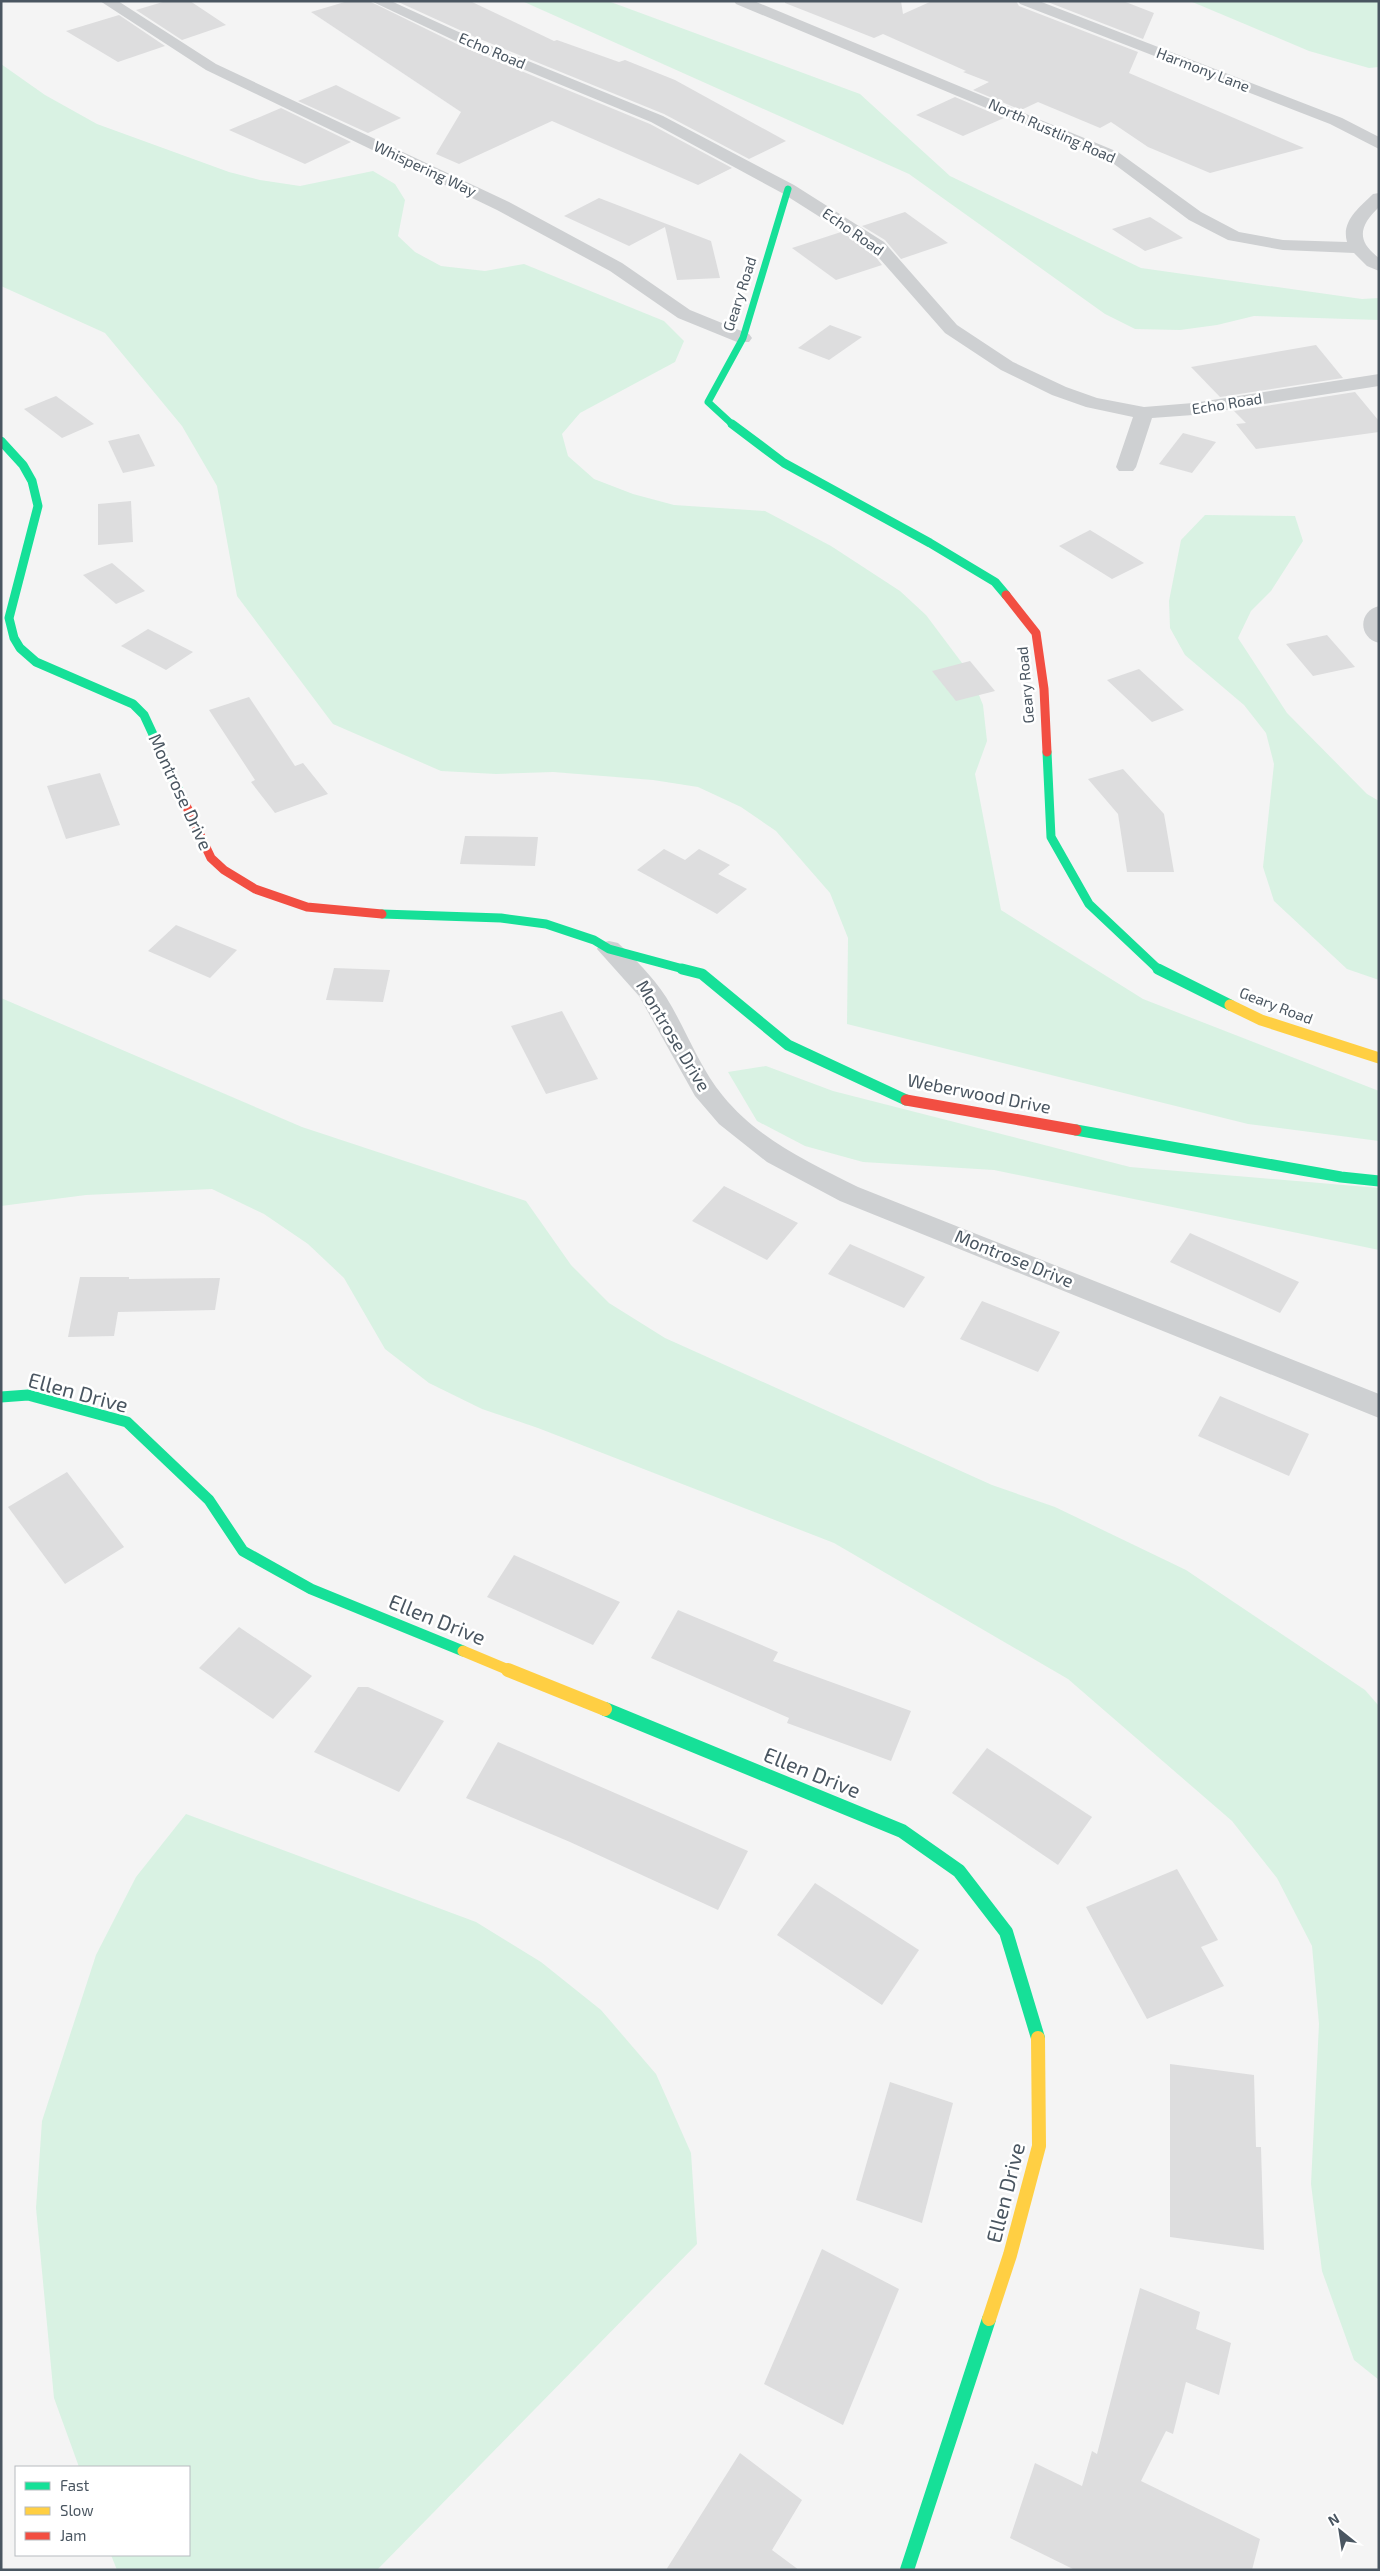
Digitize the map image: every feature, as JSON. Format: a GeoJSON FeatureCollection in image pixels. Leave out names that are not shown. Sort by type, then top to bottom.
{"type":"FeatureCollection","features":[{"type":"Feature","properties":{"kind":"street","name":"Whispering Way"},"geometry":{"type":"LineString","coordinates":[[107,1],[211,67],[503,206],[616,268],[684,314],[743,338]]}},
{"type":"Feature","properties":{"kind":"street","name":"Echo Road"},"geometry":{"type":"LineString","coordinates":[[378,1],[469,42],[657,119],[788,189],[878,246],[952,329],[1007,366],[1059,391],[1093,403],[1144,413],[1193,409],[1379,380]]}},
{"type":"Feature","properties":{"kind":"street","name":"North Rustling Road"},"geometry":{"type":"LineString","coordinates":[[742,1],[1112,155],[1195,216],[1234,236],[1282,245],[1358,248]]}},
{"type":"Feature","properties":{"kind":"street","name":"Harmony Lane"},"geometry":{"type":"LineString","coordinates":[[1025,1],[1336,121],[1379,144]]}},
{"type":"Feature","properties":{"kind":"street","name":"Geary Road"},"geometry":{"type":"LineString","coordinates":[[788,189],[743,338],[708,402],[784,463],[930,543],[995,582],[1036,633],[1044,689],[1051,837],[1090,904],[1159,970],[1261,1020],[1379,1058]]}},
{"type":"Feature","properties":{"kind":"street"},"geometry":{"type":"LineString","coordinates":[[1379,198],[1357,222],[1354,236],[1358,248],[1379,266]]}},
{"type":"Feature","properties":{"kind":"street"},"geometry":{"type":"LineString","coordinates":[[1126,467],[1144,413]]}},
{"type":"Feature","properties":{"kind":"street","name":"Montrose Drive"},"geometry":{"type":"LineString","coordinates":[[1,441],[24,466],[32,481],[38,506],[8,618],[9,630],[14,642],[24,654],[36,662],[132,704],[144,715],[201,839],[211,858],[221,868],[263,895],[296,905],[336,913],[501,918],[546,924],[594,940],[609,949],[631,969],[650,992],[713,1102],[729,1119],[750,1136],[813,1176],[849,1194],[1379,1406]]}},
{"type":"Feature","properties":{"kind":"street"},"geometry":{"type":"LineString","coordinates":[[1379,612],[1373,620],[1373,630],[1379,637]]}},
{"type":"Feature","properties":{"kind":"street","name":"Weberwood Drive"},"geometry":{"type":"LineString","coordinates":[[609,949],[702,974],[788,1045],[905,1100],[1331,1176],[1379,1181]]}},
{"type":"Feature","properties":{"kind":"street","name":"Ellen Drive"},"geometry":{"type":"LineString","coordinates":[[1,1397],[28,1395],[127,1422],[209,1500],[243,1551],[311,1589],[902,1831],[960,1871],[1006,1932],[1038,2038],[1039,2146],[1010,2255],[907,2570]]}},
{"type":"Feature","properties":{"kind":"green space"},"geometry":{"type":"Polygon","coordinates":[[[522,1],[608,1],[860,94],[950,176],[1141,268],[1362,299],[1379,298],[1379,320],[1254,316],[1217,325],[1180,330],[1135,329],[1105,314],[909,174],[522,1]]]}},
{"type":"Feature","properties":{"kind":"green space"},"geometry":{"type":"Polygon","coordinates":[[[1190,1],[1379,1],[1379,67],[1369,68],[1309,51],[1190,1]]]}},
{"type":"Feature","properties":{"kind":"green space"},"geometry":{"type":"Polygon","coordinates":[[[1,64],[45,95],[97,124],[229,172],[260,180],[300,186],[373,171],[395,184],[405,200],[398,236],[415,252],[441,266],[485,271],[524,264],[664,321],[684,341],[675,362],[580,413],[562,434],[568,456],[594,479],[633,494],[674,505],[765,511],[831,546],[900,591],[926,615],[971,675],[983,705],[987,741],[975,774],[1001,910],[1143,999],[1379,1091],[1379,1141],[1248,1124],[847,1024],[848,938],[830,893],[776,831],[741,807],[698,787],[653,780],[553,772],[496,774],[441,771],[333,724],[237,596],[217,486],[182,426],[105,333],[1,286],[1,64]]]}},
{"type":"Feature","properties":{"kind":"green space"},"geometry":{"type":"Polygon","coordinates":[[[1205,515],[1295,516],[1303,541],[1271,591],[1251,611],[1238,638],[1287,713],[1367,794],[1379,801],[1379,980],[1347,969],[1274,901],[1263,867],[1274,764],[1266,733],[1244,705],[1185,655],[1170,628],[1169,601],[1181,540],[1205,515]]]}},
{"type":"Feature","properties":{"kind":"green space"},"geometry":{"type":"Polygon","coordinates":[[[1,998],[302,1127],[526,1201],[571,1265],[609,1303],[665,1338],[992,1485],[1055,1507],[1186,1570],[1365,1690],[1379,1706],[1379,2380],[1354,2360],[1322,2271],[1311,2184],[1319,2024],[1312,1946],[1277,1878],[1232,1821],[1068,1679],[834,1543],[538,1428],[482,1409],[429,1383],[385,1349],[344,1278],[308,1244],[264,1214],[212,1189],[86,1195],[1,1206],[1,998]]]}},
{"type":"Feature","properties":{"kind":"green space"},"geometry":{"type":"Polygon","coordinates":[[[766,1066],[833,1091],[1130,1167],[1379,1188],[1379,1250],[994,1170],[863,1162],[805,1146],[757,1121],[728,1072],[766,1066]]]}},
{"type":"Feature","properties":{"kind":"green space"},"geometry":{"type":"Polygon","coordinates":[[[186,1814],[476,1922],[541,1962],[601,2010],[656,2074],[691,2153],[697,2244],[377,2570],[117,2570],[111,2556],[190,2556],[190,2466],[79,2466],[54,2398],[36,2208],[42,2121],[96,1955],[136,1877],[186,1814]]]}},
{"type":"Feature","properties":{"kind":"building"},"geometry":{"type":"Polygon","coordinates":[[[166,1],[190,1],[226,25],[182,40],[136,10],[166,1]]]}},
{"type":"Feature","properties":{"kind":"building"},"geometry":{"type":"Polygon","coordinates":[[[348,1],[369,1],[463,47],[650,124],[732,168],[698,185],[552,121],[459,164],[436,154],[461,112],[311,12],[348,1]]]}},
{"type":"Feature","properties":{"kind":"building"},"geometry":{"type":"Polygon","coordinates":[[[396,1],[470,1],[554,41],[557,40],[619,62],[625,60],[675,80],[786,141],[749,159],[664,114],[475,37],[396,1]]]}},
{"type":"Feature","properties":{"kind":"building"},"geometry":{"type":"Polygon","coordinates":[[[785,1],[901,1],[903,14],[932,1],[1016,1],[1019,6],[1138,52],[1129,73],[1304,148],[1210,173],[1148,147],[1111,122],[1100,128],[1038,102],[1021,110],[973,90],[989,82],[963,72],[966,71],[883,34],[874,38],[785,3],[785,1]]]}},
{"type":"Feature","properties":{"kind":"building"},"geometry":{"type":"Polygon","coordinates":[[[1045,1],[1123,1],[1154,13],[1143,39],[1045,1]]]}},
{"type":"Feature","properties":{"kind":"building"},"geometry":{"type":"Polygon","coordinates":[[[119,15],[165,46],[118,62],[66,31],[119,15]]]}},
{"type":"Feature","properties":{"kind":"building"},"geometry":{"type":"Polygon","coordinates":[[[336,85],[401,118],[368,133],[298,101],[336,85]]]}},
{"type":"Feature","properties":{"kind":"building"},"geometry":{"type":"Polygon","coordinates":[[[955,97],[1004,118],[963,136],[916,115],[955,97]]]}},
{"type":"Feature","properties":{"kind":"building"},"geometry":{"type":"Polygon","coordinates":[[[281,108],[351,142],[305,164],[229,130],[281,108]]]}},
{"type":"Feature","properties":{"kind":"building"},"geometry":{"type":"Polygon","coordinates":[[[599,198],[711,241],[720,278],[677,280],[665,227],[629,246],[564,216],[599,198]]]}},
{"type":"Feature","properties":{"kind":"building"},"geometry":{"type":"Polygon","coordinates":[[[905,212],[948,243],[901,259],[885,240],[862,226],[905,212]]]}},
{"type":"Feature","properties":{"kind":"building"},"geometry":{"type":"Polygon","coordinates":[[[1150,217],[1183,238],[1145,251],[1112,229],[1150,217]]]}},
{"type":"Feature","properties":{"kind":"building"},"geometry":{"type":"Polygon","coordinates":[[[841,232],[871,251],[882,265],[836,280],[792,248],[841,232]]]}},
{"type":"Feature","properties":{"kind":"building"},"geometry":{"type":"Polygon","coordinates":[[[830,325],[862,337],[829,360],[798,348],[830,325]]]}},
{"type":"Feature","properties":{"kind":"building"},"geometry":{"type":"Polygon","coordinates":[[[1316,345],[1343,378],[1220,397],[1191,367],[1316,345]]]}},
{"type":"Feature","properties":{"kind":"building"},"geometry":{"type":"Polygon","coordinates":[[[1355,392],[1379,421],[1379,432],[1256,449],[1236,424],[1246,423],[1234,411],[1355,392]]]}},
{"type":"Feature","properties":{"kind":"building"},"geometry":{"type":"Polygon","coordinates":[[[56,396],[94,424],[62,438],[24,409],[56,396]]]}},
{"type":"Feature","properties":{"kind":"building"},"geometry":{"type":"Polygon","coordinates":[[[1183,433],[1216,442],[1192,473],[1159,464],[1183,433]]]}},
{"type":"Feature","properties":{"kind":"building"},"geometry":{"type":"Polygon","coordinates":[[[139,434],[155,466],[123,473],[108,441],[139,434]]]}},
{"type":"Feature","properties":{"kind":"building"},"geometry":{"type":"Polygon","coordinates":[[[131,501],[133,542],[98,545],[98,504],[131,501]]]}},
{"type":"Feature","properties":{"kind":"building"},"geometry":{"type":"Polygon","coordinates":[[[1090,530],[1144,563],[1112,579],[1059,546],[1090,530]]]}},
{"type":"Feature","properties":{"kind":"building"},"geometry":{"type":"Polygon","coordinates":[[[112,563],[145,591],[116,604],[83,575],[112,563]]]}},
{"type":"Feature","properties":{"kind":"building"},"geometry":{"type":"Polygon","coordinates":[[[148,629],[193,652],[166,670],[121,646],[148,629]]]}},
{"type":"Feature","properties":{"kind":"building"},"geometry":{"type":"Polygon","coordinates":[[[1327,635],[1355,667],[1313,676],[1286,644],[1327,635]]]}},
{"type":"Feature","properties":{"kind":"building"},"geometry":{"type":"Polygon","coordinates":[[[970,661],[995,691],[956,701],[932,671],[970,661]]]}},
{"type":"Feature","properties":{"kind":"building"},"geometry":{"type":"Polygon","coordinates":[[[1139,669],[1184,710],[1152,722],[1107,680],[1139,669]]]}},
{"type":"Feature","properties":{"kind":"building"},"geometry":{"type":"Polygon","coordinates":[[[249,697],[295,766],[303,763],[328,794],[275,813],[251,782],[255,780],[209,710],[249,697]]]}},
{"type":"Feature","properties":{"kind":"building"},"geometry":{"type":"Polygon","coordinates":[[[1123,769],[1164,814],[1174,872],[1127,872],[1118,814],[1088,779],[1123,769]]]}},
{"type":"Feature","properties":{"kind":"building"},"geometry":{"type":"Polygon","coordinates":[[[100,773],[120,825],[66,839],[47,786],[100,773]]]}},
{"type":"Feature","properties":{"kind":"building"},"geometry":{"type":"Polygon","coordinates":[[[465,836],[538,837],[535,866],[460,864],[465,836]]]}},
{"type":"Feature","properties":{"kind":"building"},"geometry":{"type":"Polygon","coordinates":[[[664,849],[685,860],[699,849],[730,865],[718,874],[747,889],[717,914],[637,870],[664,849]]]}},
{"type":"Feature","properties":{"kind":"building"},"geometry":{"type":"Polygon","coordinates":[[[176,925],[237,950],[210,978],[148,951],[176,925]]]}},
{"type":"Feature","properties":{"kind":"building"},"geometry":{"type":"Polygon","coordinates":[[[334,968],[390,970],[383,1002],[326,1000],[334,968]]]}},
{"type":"Feature","properties":{"kind":"building"},"geometry":{"type":"Polygon","coordinates":[[[562,1011],[598,1079],[546,1094],[511,1026],[562,1011]]]}},
{"type":"Feature","properties":{"kind":"building"},"geometry":{"type":"Polygon","coordinates":[[[724,1186],[798,1223],[767,1260],[692,1221],[724,1186]]]}},
{"type":"Feature","properties":{"kind":"building"},"geometry":{"type":"Polygon","coordinates":[[[1190,1233],[1299,1282],[1280,1313],[1170,1262],[1190,1233]]]}},
{"type":"Feature","properties":{"kind":"building"},"geometry":{"type":"Polygon","coordinates":[[[850,1244],[925,1277],[904,1308],[828,1274],[850,1244]]]}},
{"type":"Feature","properties":{"kind":"building"},"geometry":{"type":"Polygon","coordinates":[[[80,1277],[129,1277],[129,1279],[220,1278],[215,1310],[118,1312],[114,1336],[68,1337],[80,1277]]]}},
{"type":"Feature","properties":{"kind":"building"},"geometry":{"type":"Polygon","coordinates":[[[982,1301],[1060,1332],[1038,1372],[960,1339],[982,1301]]]}},
{"type":"Feature","properties":{"kind":"building"},"geometry":{"type":"Polygon","coordinates":[[[1220,1396],[1309,1434],[1289,1476],[1198,1436],[1220,1396]]]}},
{"type":"Feature","properties":{"kind":"building"},"geometry":{"type":"Polygon","coordinates":[[[67,1472],[124,1547],[65,1584],[8,1507],[67,1472]]]}},
{"type":"Feature","properties":{"kind":"building"},"geometry":{"type":"Polygon","coordinates":[[[514,1555],[620,1602],[593,1645],[487,1597],[514,1555]]]}},
{"type":"Feature","properties":{"kind":"building"},"geometry":{"type":"Polygon","coordinates":[[[678,1610],[778,1652],[773,1661],[911,1711],[891,1761],[787,1723],[789,1718],[651,1658],[678,1610]]]}},
{"type":"Feature","properties":{"kind":"building"},"geometry":{"type":"Polygon","coordinates":[[[239,1627],[312,1676],[273,1719],[199,1668],[239,1627]]]}},
{"type":"Feature","properties":{"kind":"building"},"geometry":{"type":"Polygon","coordinates":[[[358,1687],[368,1687],[444,1721],[399,1792],[314,1752],[358,1687]]]}},
{"type":"Feature","properties":{"kind":"building"},"geometry":{"type":"Polygon","coordinates":[[[498,1742],[748,1851],[718,1910],[570,1842],[466,1798],[498,1742]]]}},
{"type":"Feature","properties":{"kind":"building"},"geometry":{"type":"Polygon","coordinates":[[[987,1748],[1092,1817],[1058,1865],[952,1793],[987,1748]]]}},
{"type":"Feature","properties":{"kind":"building"},"geometry":{"type":"Polygon","coordinates":[[[1177,1869],[1218,1940],[1201,1947],[1224,1986],[1147,2019],[1086,1907],[1177,1869]]]}},
{"type":"Feature","properties":{"kind":"building"},"geometry":{"type":"Polygon","coordinates":[[[815,1883],[919,1950],[882,2005],[777,1935],[815,1883]]]}},
{"type":"Feature","properties":{"kind":"building"},"geometry":{"type":"Polygon","coordinates":[[[1170,2064],[1254,2075],[1256,2147],[1261,2147],[1264,2250],[1170,2237],[1170,2064]]]}},
{"type":"Feature","properties":{"kind":"building"},"geometry":{"type":"Polygon","coordinates":[[[890,2082],[953,2103],[922,2223],[856,2200],[890,2082]]]}},
{"type":"Feature","properties":{"kind":"building"},"geometry":{"type":"Polygon","coordinates":[[[822,2249],[899,2289],[843,2425],[764,2384],[822,2249]]]}},
{"type":"Feature","properties":{"kind":"building"},"geometry":{"type":"Polygon","coordinates":[[[1140,2288],[1200,2312],[1196,2329],[1231,2343],[1219,2395],[1186,2382],[1173,2434],[1166,2431],[1141,2481],[1260,2539],[1252,2570],[1075,2570],[1010,2538],[1035,2463],[1082,2486],[1092,2451],[1097,2454],[1140,2288]]]}},
{"type":"Feature","properties":{"kind":"building"},"geometry":{"type":"Polygon","coordinates":[[[740,2453],[802,2500],[772,2550],[799,2570],[666,2570],[740,2453]]]}},
{"type":"Feature","properties":{"kind":"traffic: fast"},"geometry":{"type":"LineString","coordinates":[[788,189],[743,338],[708,402],[731,423],[784,463],[930,543],[995,582],[1006,595]]}},
{"type":"Feature","properties":{"kind":"traffic: fast"},"geometry":{"type":"LineString","coordinates":[[1,441],[23,465],[32,481],[38,506],[9,618],[14,638],[20,648],[36,662],[133,704],[144,715],[183,799]]}},
{"type":"Feature","properties":{"kind":"traffic: fast"},"geometry":{"type":"LineString","coordinates":[[1047,752],[1051,837],[1089,904],[1159,970],[1230,1005]]}},
{"type":"Feature","properties":{"kind":"traffic: fast"},"geometry":{"type":"LineString","coordinates":[[382,914],[501,918],[546,924],[594,940],[609,949],[702,974],[788,1045],[906,1100]]}},
{"type":"Feature","properties":{"kind":"traffic: fast"},"geometry":{"type":"LineString","coordinates":[[1076,1130],[1341,1177],[1379,1181]]}},
{"type":"Feature","properties":{"kind":"traffic: fast"},"geometry":{"type":"LineString","coordinates":[[1,1397],[28,1395],[127,1422],[209,1500],[243,1551],[311,1589],[463,1651]]}},
{"type":"Feature","properties":{"kind":"traffic: fast"},"geometry":{"type":"LineString","coordinates":[[605,1709],[902,1831],[959,1871],[1006,1932],[1038,2038]]}},
{"type":"Feature","properties":{"kind":"traffic: fast"},"geometry":{"type":"LineString","coordinates":[[907,2570],[989,2319]]}},
{"type":"Feature","properties":{"kind":"traffic: slow"},"geometry":{"type":"LineString","coordinates":[[1230,1005],[1261,1020],[1379,1058]]}},
{"type":"Feature","properties":{"kind":"traffic: slow"},"geometry":{"type":"LineString","coordinates":[[463,1651],[605,1709]]}},
{"type":"Feature","properties":{"kind":"traffic: slow"},"geometry":{"type":"LineString","coordinates":[[989,2319],[1010,2255],[1039,2146],[1038,2038]]}},
{"type":"Feature","properties":{"kind":"traffic: jam"},"geometry":{"type":"LineString","coordinates":[[1006,595],[1036,633],[1044,689],[1047,752]]}},
{"type":"Feature","properties":{"kind":"traffic: jam"},"geometry":{"type":"LineString","coordinates":[[183,799],[199,837],[211,858],[224,870],[255,889],[290,903],[307,907],[343,912],[382,914]]}},
{"type":"Feature","properties":{"kind":"traffic: jam"},"geometry":{"type":"LineString","coordinates":[[906,1100],[1076,1130]]}}]}
